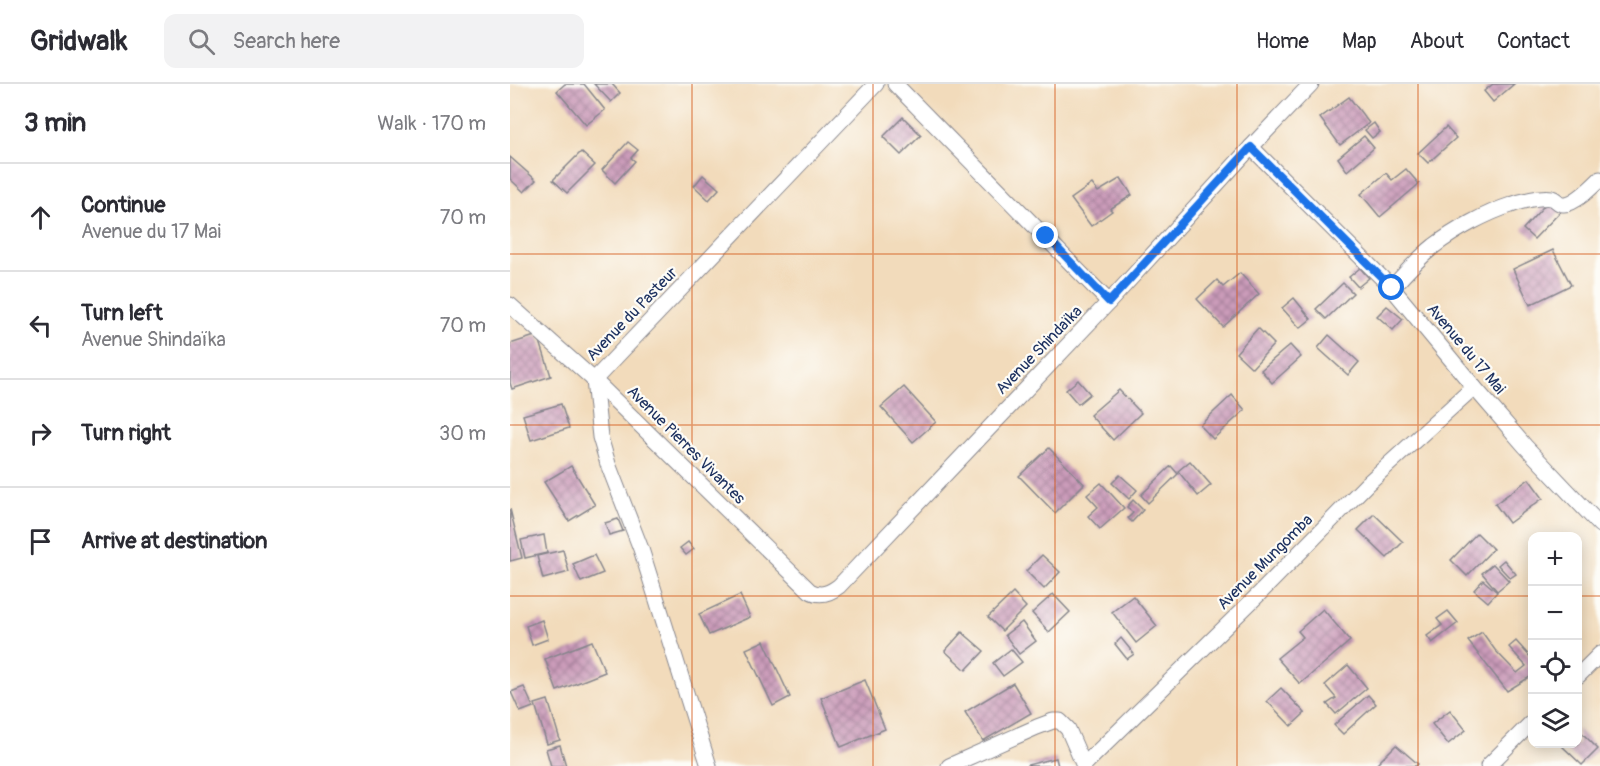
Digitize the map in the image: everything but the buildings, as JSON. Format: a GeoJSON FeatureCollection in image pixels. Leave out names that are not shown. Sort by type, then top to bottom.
{"type":"FeatureCollection","features":[{"type":"Feature","properties":{"kind":"street","name":"Avenue du Pasteur"},"geometry":{"type":"LineString","coordinates":[[709,766],[641,549],[608,464],[600,437],[594,380],[876,84]]}},
{"type":"Feature","properties":{"kind":"street"},"geometry":{"type":"LineString","coordinates":[[896,84],[1109,302]]}},
{"type":"Feature","properties":{"kind":"street","name":"Avenue Shindaïka"},"geometry":{"type":"LineString","coordinates":[[839,586],[1109,302],[1311,84]]}},
{"type":"Feature","properties":{"kind":"street","name":"Avenue du 17 Mai"},"geometry":{"type":"LineString","coordinates":[[1251,147],[1392,288],[1525,446],[1600,525]]}},
{"type":"Feature","properties":{"kind":"street"},"geometry":{"type":"LineString","coordinates":[[1392,288],[1435,245],[1463,227],[1510,205],[1527,200],[1550,197],[1564,204],[1578,198],[1600,179]]}},
{"type":"Feature","properties":{"kind":"street","name":"Avenue Pierres Vivantes"},"geometry":{"type":"LineString","coordinates":[[510,305],[594,380],[810,591],[815,594],[825,594],[839,586]]}},
{"type":"Feature","properties":{"kind":"street","name":"Avenue Mungomba"},"geometry":{"type":"LineString","coordinates":[[1084,766],[1260,594],[1367,484],[1474,387]]}},
{"type":"Feature","properties":{"kind":"street"},"geometry":{"type":"LineString","coordinates":[[1582,672],[1600,654]]}},
{"type":"Feature","properties":{"kind":"street"},"geometry":{"type":"LineString","coordinates":[[950,766],[1053,721],[1060,721],[1068,729],[1084,766]]}},
{"type":"Feature","properties":{"kind":"street"},"geometry":{"type":"LineString","coordinates":[[1488,766],[1528,726]]}},
{"type":"Feature","properties":{"kind":"route"},"geometry":{"type":"LineString","coordinates":[[1046,236],[1109,302],[1251,147],[1392,288]]}}]}
